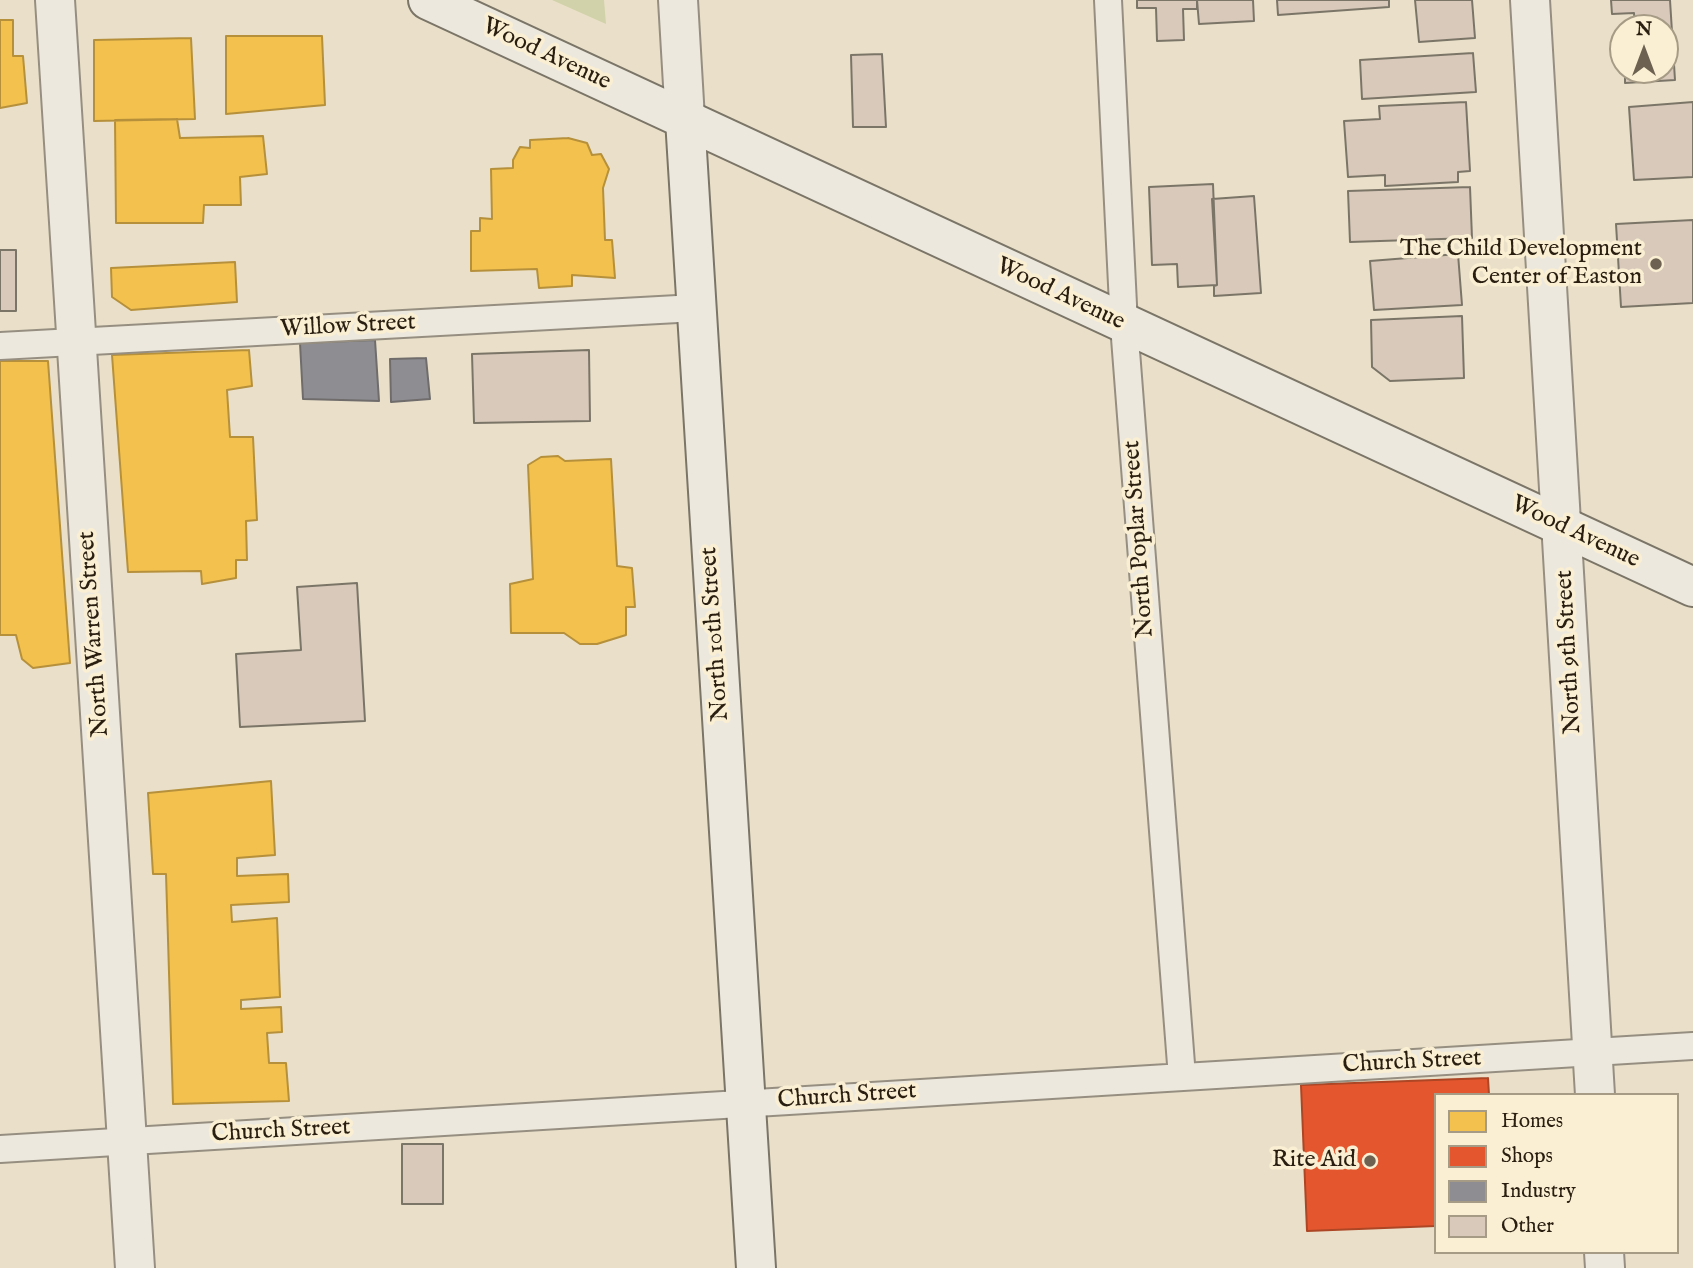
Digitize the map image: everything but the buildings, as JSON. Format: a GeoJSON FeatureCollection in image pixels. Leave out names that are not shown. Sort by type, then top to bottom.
{"type":"FeatureCollection","features":[{"type":"Feature","properties":{"kind":"street","name":"North Warren Street"},"geometry":{"type":"LineString","coordinates":[[55,0],[135,1268]]}},
{"type":"Feature","properties":{"kind":"street","name":"Wood Avenue"},"geometry":{"type":"LineString","coordinates":[[428,0],[1693,587]]}},
{"type":"Feature","properties":{"kind":"street","name":"North 10th Street"},"geometry":{"type":"LineString","coordinates":[[678,0],[755,1268]]}},
{"type":"Feature","properties":{"kind":"street","name":"North 9th Street"},"geometry":{"type":"LineString","coordinates":[[1530,0],[1595,1093]]}},
{"type":"Feature","properties":{"kind":"lane","name":"North Poplar Street"},"geometry":{"type":"LineString","coordinates":[[1108,0],[1124,325],[1182,1077]]}},
{"type":"Feature","properties":{"kind":"lane","name":"Willow Street"},"geometry":{"type":"LineString","coordinates":[[0,346],[696,308]]}},
{"type":"Feature","properties":{"kind":"lane","name":"Church Street"},"geometry":{"type":"LineString","coordinates":[[0,1149],[1693,1046]]}},
{"type":"Feature","properties":{"kind":"green space"},"geometry":{"type":"Polygon","coordinates":[[[552,0],[604,0],[606,24],[552,0]]]}},
{"type":"Feature","properties":{"kind":"place","name":"The Child Development Center of Easton"},"geometry":{"type":"Point","coordinates":[1656,264]}},
{"type":"Feature","properties":{"kind":"place","name":"Rite Aid"},"geometry":{"type":"Point","coordinates":[1370,1161]}}]}
